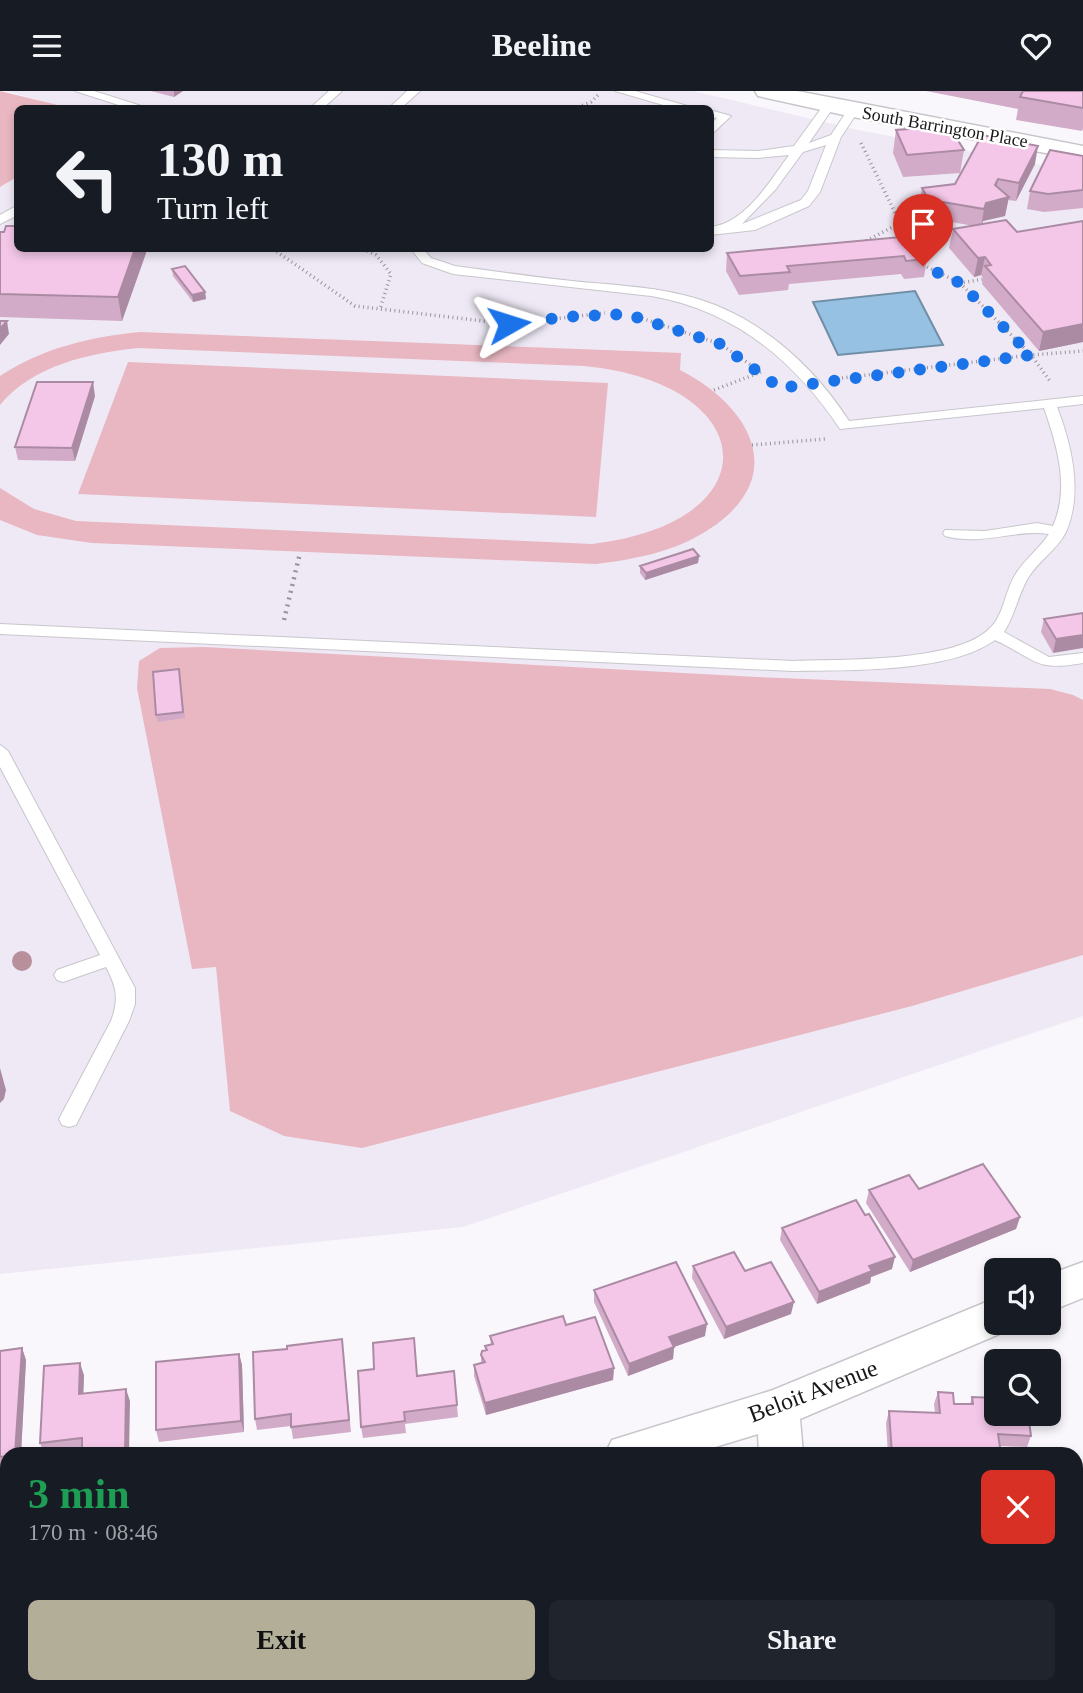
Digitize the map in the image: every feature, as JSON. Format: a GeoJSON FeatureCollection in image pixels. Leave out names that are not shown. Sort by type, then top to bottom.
{"type":"FeatureCollection","features":[{"type":"Feature","properties":{"kind":"street","name":"South Barrington Place"},"geometry":{"type":"LineString","coordinates":[[766,91],[829,106],[1083,153]]}},
{"type":"Feature","properties":{"kind":"street"},"geometry":{"type":"LineString","coordinates":[[879,115],[889,98],[886,92]]}},
{"type":"Feature","properties":{"kind":"street"},"geometry":{"type":"LineString","coordinates":[[1061,1289],[1083,1280]]}},
{"type":"Feature","properties":{"kind":"street","name":"Beloit Avenue"},"geometry":{"type":"LineString","coordinates":[[650,1447],[778,1408],[984,1321]]}},
{"type":"Feature","properties":{"kind":"street"},"geometry":{"type":"LineString","coordinates":[[778,1408],[781,1447]]}},
{"type":"Feature","properties":{"kind":"lane"},"geometry":{"type":"LineString","coordinates":[[80,91],[131,105]]}},
{"type":"Feature","properties":{"kind":"lane"},"geometry":{"type":"LineString","coordinates":[[319,105],[336,91]]}},
{"type":"Feature","properties":{"kind":"lane"},"geometry":{"type":"LineString","coordinates":[[398,105],[414,91]]}},
{"type":"Feature","properties":{"kind":"lane"},"geometry":{"type":"LineString","coordinates":[[621,91],[677,105]]}},
{"type":"Feature","properties":{"kind":"lane"},"geometry":{"type":"LineString","coordinates":[[729,229],[752,210],[829,106]]}},
{"type":"Feature","properties":{"kind":"lane"},"geometry":{"type":"LineString","coordinates":[[714,231],[751,227],[805,203],[814,192],[835,137],[853,110]]}},
{"type":"Feature","properties":{"kind":"lane"},"geometry":{"type":"LineString","coordinates":[[714,114],[725,117],[714,129]]}},
{"type":"Feature","properties":{"kind":"lane"},"geometry":{"type":"LineString","coordinates":[[714,153],[796,151],[814,147],[835,137]]}},
{"type":"Feature","properties":{"kind":"lane"},"geometry":{"type":"LineString","coordinates":[[418,252],[430,263],[453,270],[650,292],[699,303],[750,329],[779,351],[834,406],[845,426],[1083,400]]}},
{"type":"Feature","properties":{"kind":"lane"},"geometry":{"type":"LineString","coordinates":[[0,629],[793,666],[880,663],[956,653],[976,646],[994,634],[1005,618],[1020,579],[1059,531],[1069,486],[1066,451],[1049,403]]}},
{"type":"Feature","properties":{"kind":"lane"},"geometry":{"type":"LineString","coordinates":[[950,533],[985,536],[1037,528],[1059,531]]}},
{"type":"Feature","properties":{"kind":"lane"},"geometry":{"type":"LineString","coordinates":[[994,634],[1021,646],[1038,659],[1049,662],[1082,658]]}},
{"type":"Feature","properties":{"kind":"lane"},"geometry":{"type":"LineString","coordinates":[[0,751],[125,988],[126,1004],[120,1021],[69,1119]]}},
{"type":"Feature","properties":{"kind":"lane"},"geometry":{"type":"LineString","coordinates":[[63,975],[110,959]]}},
{"type":"Feature","properties":{"kind":"path"},"geometry":{"type":"LineString","coordinates":[[584,105],[602,91]]}},
{"type":"Feature","properties":{"kind":"path"},"geometry":{"type":"LineString","coordinates":[[861,143],[900,223],[864,241],[863,244],[869,247]]}},
{"type":"Feature","properties":{"kind":"path"},"geometry":{"type":"LineString","coordinates":[[276,252],[355,306],[509,324],[611,313]]}},
{"type":"Feature","properties":{"kind":"path"},"geometry":{"type":"LineString","coordinates":[[370,252],[376,255],[391,274],[380,309]]}},
{"type":"Feature","properties":{"kind":"path"},"geometry":{"type":"LineString","coordinates":[[918,258],[923,266],[960,283],[1031,355]]}},
{"type":"Feature","properties":{"kind":"path"},"geometry":{"type":"LineString","coordinates":[[960,283],[984,279]]}},
{"type":"Feature","properties":{"kind":"path"},"geometry":{"type":"LineString","coordinates":[[626,314],[720,344],[780,388],[1031,355],[1083,351]]}},
{"type":"Feature","properties":{"kind":"path"},"geometry":{"type":"LineString","coordinates":[[714,390],[761,372]]}},
{"type":"Feature","properties":{"kind":"path"},"geometry":{"type":"LineString","coordinates":[[279,642],[300,553]]}},
{"type":"Feature","properties":{"kind":"shaded area"},"geometry":{"type":"Polygon","coordinates":[[[0,91],[58,105],[14,105],[14,179],[0,187],[0,91]]]}},
{"type":"Feature","properties":{"kind":"shaded area"},"geometry":{"type":"Polygon","coordinates":[[[6,91],[693,91],[858,130],[1083,173],[1083,1016],[463,1227],[0,1274],[0,187],[14,179],[14,252],[714,252],[714,105],[56,105],[6,91]]]}},
{"type":"Feature","properties":{"kind":"shaded area"},"geometry":{"type":"Polygon","coordinates":[[[140,332],[681,353],[680,370],[705,385],[726,403],[742,422],[752,444],[754,466],[749,488],[734,509],[695,538],[654,553],[596,564],[92,543],[37,535],[0,520],[0,488],[34,509],[76,521],[592,544],[651,531],[693,509],[717,482],[723,453],[713,424],[686,398],[643,378],[584,366],[138,348],[101,353],[63,363],[29,380],[13,391],[0,405],[0,376],[16,366],[67,345],[140,332]]]}},
{"type":"Feature","properties":{"kind":"shaded area"},"geometry":{"type":"Polygon","coordinates":[[[128,362],[608,383],[596,517],[78,494],[128,362]]]}},
{"type":"Feature","properties":{"kind":"shaded area"},"geometry":{"type":"Polygon","coordinates":[[[204,647],[757,677],[1050,689],[1073,695],[1083,700],[1083,955],[912,1006],[362,1148],[284,1136],[230,1111],[216,967],[192,969],[137,688],[139,661],[160,648],[204,647]]]}},
{"type":"Feature","properties":{"kind":"water"},"geometry":{"type":"Polygon","coordinates":[[[915,291],[943,345],[838,355],[813,302],[915,291]]]}},
{"type":"Feature","properties":{"kind":"building"},"geometry":{"type":"Polygon","coordinates":[[[1023,91],[1083,91],[1083,108],[1020,97],[1023,91]]]}},
{"type":"Feature","properties":{"kind":"building"},"geometry":{"type":"Polygon","coordinates":[[[949,126],[964,150],[907,155],[896,130],[949,126]]]}},
{"type":"Feature","properties":{"kind":"building"},"geometry":{"type":"Polygon","coordinates":[[[982,135],[1038,146],[1019,183],[998,179],[995,185],[1009,197],[986,203],[984,209],[943,202],[935,204],[933,199],[929,200],[922,188],[955,184],[982,135]]]}},
{"type":"Feature","properties":{"kind":"building"},"geometry":{"type":"Polygon","coordinates":[[[1050,150],[1083,156],[1083,190],[1048,194],[1030,191],[1050,150]]]}},
{"type":"Feature","properties":{"kind":"building"},"geometry":{"type":"Polygon","coordinates":[[[1006,220],[1017,232],[1083,221],[1083,324],[1043,332],[985,266],[991,265],[985,257],[978,258],[953,229],[1006,220]]]}},
{"type":"Feature","properties":{"kind":"building"},"geometry":{"type":"Polygon","coordinates":[[[6,226],[14,226],[14,252],[134,252],[118,297],[0,294],[0,232],[4,232],[6,226]]]}},
{"type":"Feature","properties":{"kind":"building"},"geometry":{"type":"Polygon","coordinates":[[[912,236],[927,259],[906,261],[904,256],[787,266],[790,272],[740,276],[727,253],[912,236]]]}},
{"type":"Feature","properties":{"kind":"building"},"geometry":{"type":"Polygon","coordinates":[[[185,266],[205,292],[192,295],[172,269],[185,266]]]}},
{"type":"Feature","properties":{"kind":"building"},"geometry":{"type":"Polygon","coordinates":[[[37,382],[93,382],[72,448],[15,447],[37,382]]]}},
{"type":"Feature","properties":{"kind":"building"},"geometry":{"type":"Polygon","coordinates":[[[693,549],[699,556],[646,573],[640,566],[693,549]]]}},
{"type":"Feature","properties":{"kind":"building"},"geometry":{"type":"Polygon","coordinates":[[[1083,613],[1083,635],[1056,639],[1044,619],[1083,613]]]}},
{"type":"Feature","properties":{"kind":"building"},"geometry":{"type":"Polygon","coordinates":[[[179,669],[183,712],[156,715],[153,672],[179,669]]]}},
{"type":"Feature","properties":{"kind":"building"},"geometry":{"type":"Polygon","coordinates":[[[983,1164],[1020,1217],[913,1260],[869,1190],[909,1175],[919,1189],[983,1164]]]}},
{"type":"Feature","properties":{"kind":"building"},"geometry":{"type":"Polygon","coordinates":[[[856,1200],[865,1215],[869,1214],[895,1257],[869,1266],[872,1271],[819,1292],[782,1228],[856,1200]]]}},
{"type":"Feature","properties":{"kind":"building"},"geometry":{"type":"Polygon","coordinates":[[[734,1252],[745,1271],[771,1262],[794,1302],[726,1327],[693,1266],[734,1252]]]}},
{"type":"Feature","properties":{"kind":"building"},"geometry":{"type":"Polygon","coordinates":[[[676,1262],[707,1324],[669,1337],[674,1347],[629,1364],[594,1290],[676,1262]]]}},
{"type":"Feature","properties":{"kind":"building"},"geometry":{"type":"Polygon","coordinates":[[[563,1316],[566,1325],[595,1317],[614,1368],[485,1403],[474,1365],[485,1362],[481,1355],[482,1351],[487,1350],[485,1346],[493,1344],[490,1336],[563,1316]]]}},
{"type":"Feature","properties":{"kind":"building"},"geometry":{"type":"Polygon","coordinates":[[[414,1338],[417,1376],[454,1371],[457,1405],[404,1412],[405,1421],[361,1427],[358,1371],[374,1369],[373,1343],[414,1338]]]}},
{"type":"Feature","properties":{"kind":"building"},"geometry":{"type":"Polygon","coordinates":[[[342,1339],[349,1420],[291,1427],[291,1414],[255,1419],[253,1352],[342,1339]]]}},
{"type":"Feature","properties":{"kind":"building"},"geometry":{"type":"Polygon","coordinates":[[[22,1348],[15,1447],[0,1447],[0,1351],[22,1348]]]}},
{"type":"Feature","properties":{"kind":"building"},"geometry":{"type":"Polygon","coordinates":[[[239,1354],[241,1421],[156,1430],[156,1362],[239,1354]]]}},
{"type":"Feature","properties":{"kind":"building"},"geometry":{"type":"Polygon","coordinates":[[[80,1363],[79,1394],[126,1389],[125,1447],[82,1447],[82,1438],[40,1443],[44,1366],[80,1363]]]}},
{"type":"Feature","properties":{"kind":"building"},"geometry":{"type":"Polygon","coordinates":[[[938,1392],[953,1393],[954,1404],[973,1404],[972,1397],[984,1398],[984,1426],[1030,1426],[1031,1436],[998,1434],[1000,1447],[892,1447],[889,1411],[940,1413],[938,1392]]]}},
{"type":"Feature","properties":{"kind":"route"},"geometry":{"type":"LineString","coordinates":[[509,324],[526,324],[560,317],[626,314],[693,333],[720,344],[780,388],[1031,355],[960,283],[923,266]]}}]}
